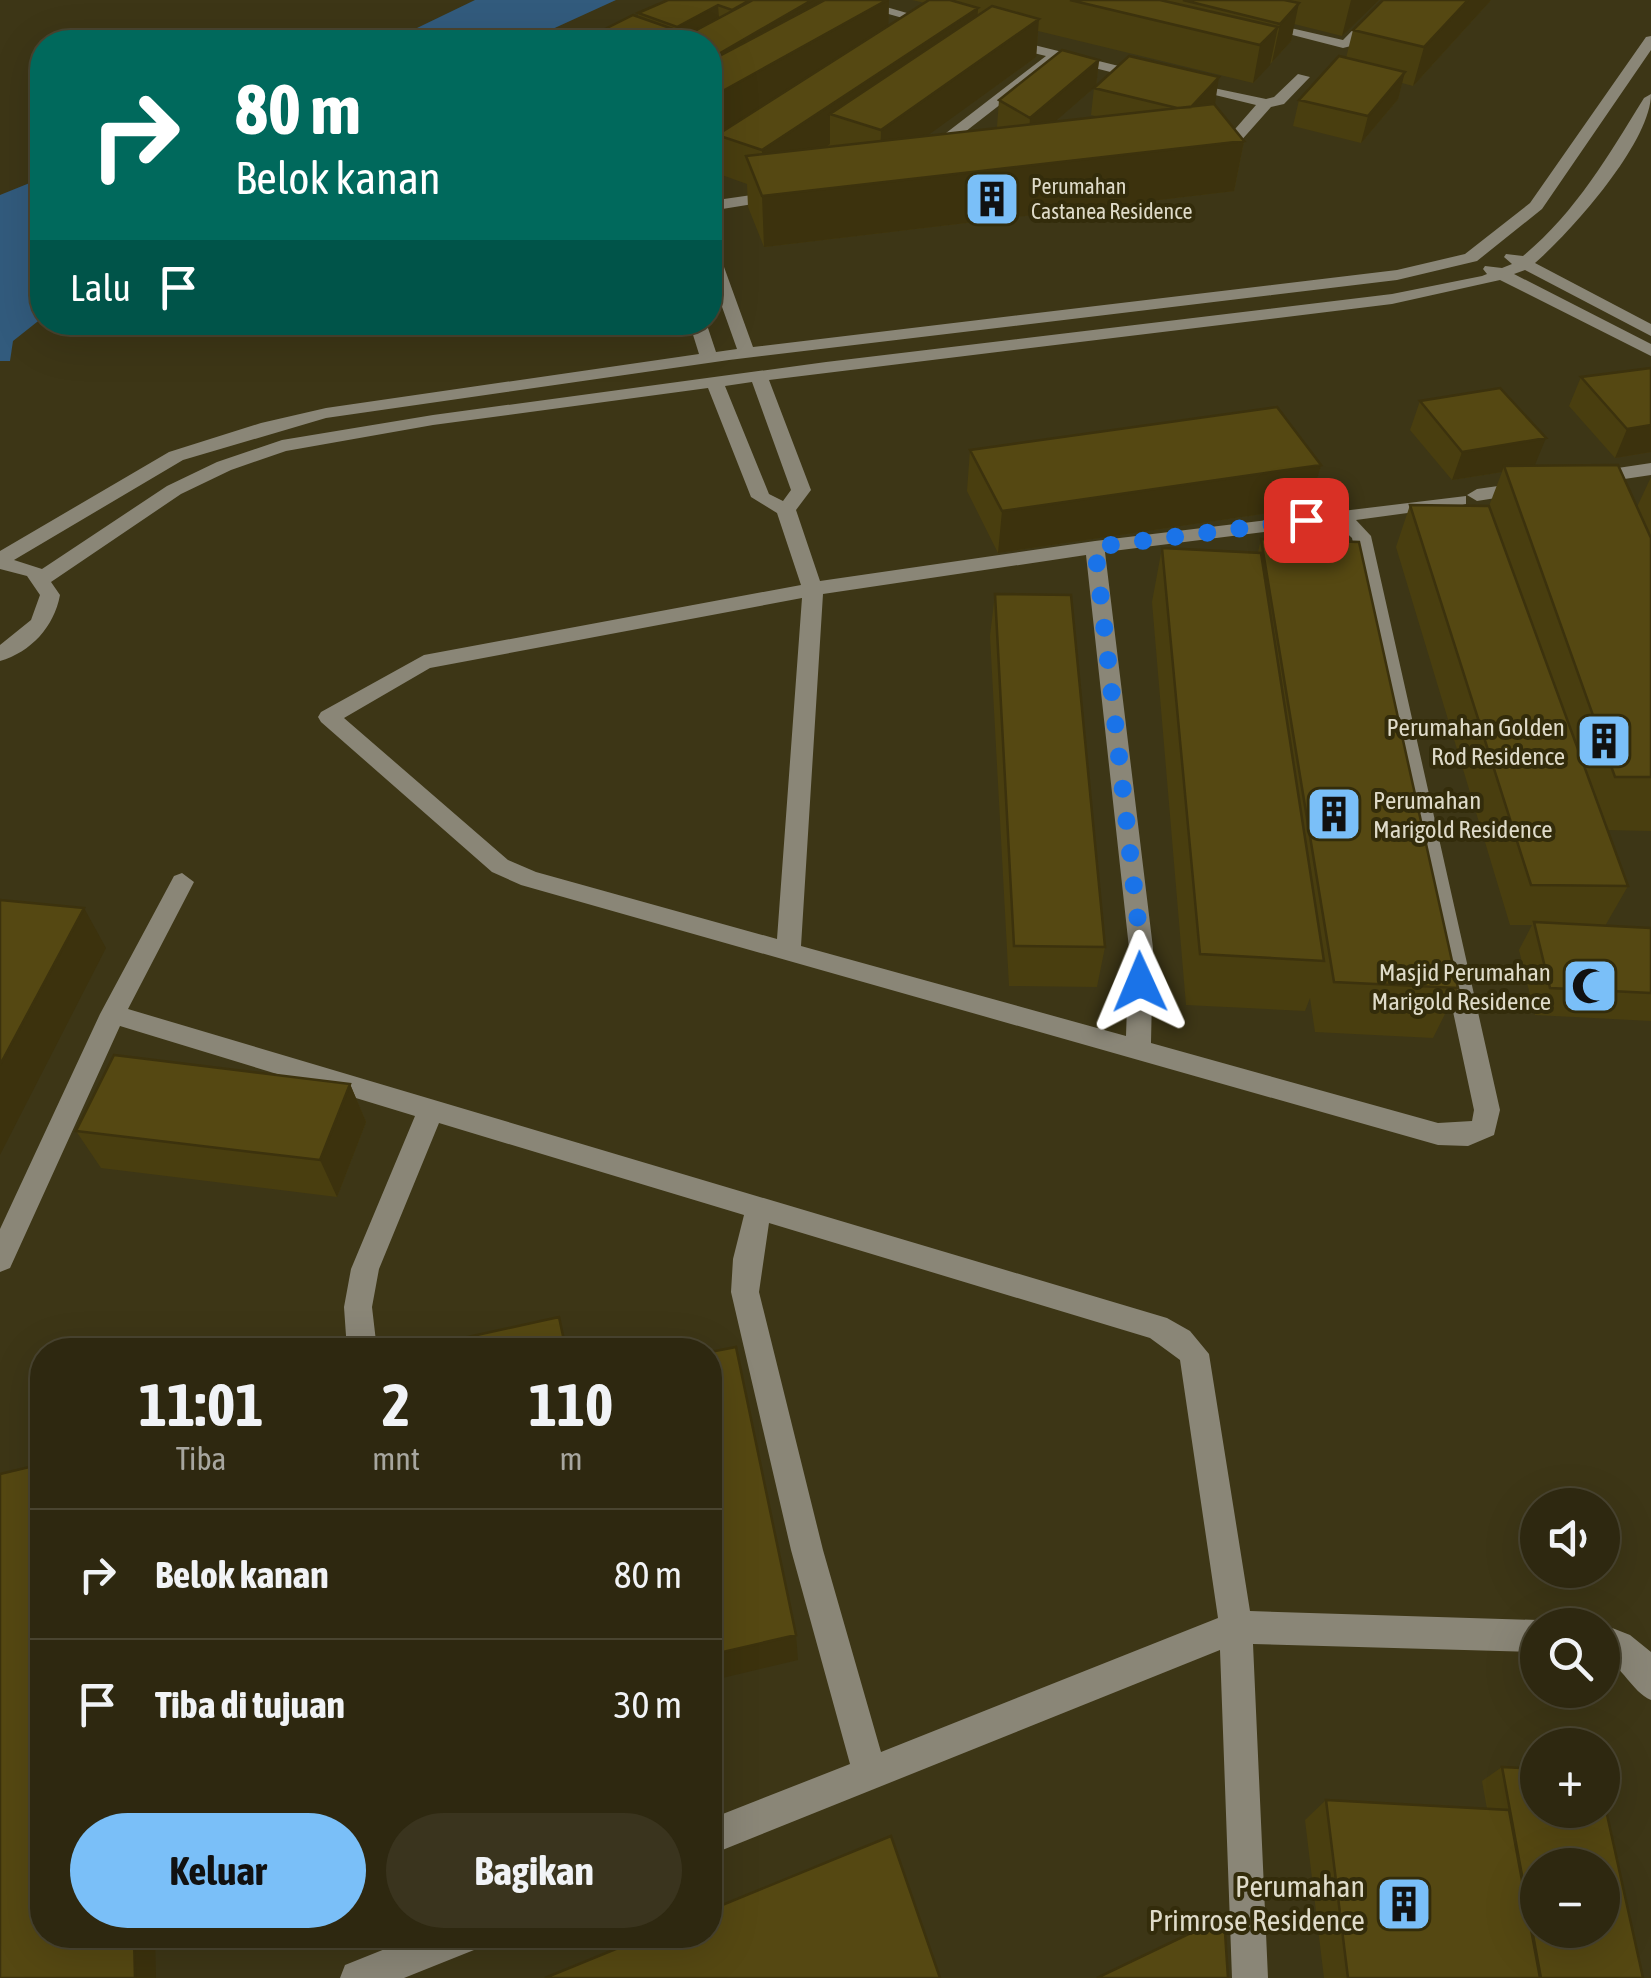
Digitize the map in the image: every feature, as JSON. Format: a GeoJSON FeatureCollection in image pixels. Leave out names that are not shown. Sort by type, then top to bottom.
{"type":"FeatureCollection","features":[{"type":"Feature","properties":{"kind":"street"},"geometry":{"type":"LineString","coordinates":[[846,0],[962,30]]}},
{"type":"Feature","properties":{"kind":"street"},"geometry":{"type":"LineString","coordinates":[[1252,23],[1331,49],[1350,42],[1389,0]]}},
{"type":"Feature","properties":{"kind":"street"},"geometry":{"type":"LineString","coordinates":[[909,30],[925,20]]}},
{"type":"Feature","properties":{"kind":"street"},"geometry":{"type":"LineString","coordinates":[[981,35],[1153,78]]}},
{"type":"Feature","properties":{"kind":"street"},"geometry":{"type":"LineString","coordinates":[[0,561],[176,456],[266,427],[326,413],[747,352],[1299,284],[1397,276],[1470,258],[1489,247],[1536,206],[1651,40]]}},
{"type":"Feature","properties":{"kind":"street"},"geometry":{"type":"LineString","coordinates":[[922,158],[1056,55]]}},
{"type":"Feature","properties":{"kind":"street"},"geometry":{"type":"LineString","coordinates":[[1172,83],[1266,104],[1279,100],[1303,77]]}},
{"type":"Feature","properties":{"kind":"street"},"geometry":{"type":"LineString","coordinates":[[41,579],[174,490],[224,466],[282,446],[433,420],[759,376],[1392,298],[1501,274],[1524,263],[1553,240],[1597,188],[1651,98]]}},
{"type":"Feature","properties":{"kind":"street"},"geometry":{"type":"LineString","coordinates":[[1192,146],[1234,140],[1266,104]]}},
{"type":"Feature","properties":{"kind":"street"},"geometry":{"type":"LineString","coordinates":[[722,204],[801,193]]}},
{"type":"Feature","properties":{"kind":"street"},"geometry":{"type":"LineString","coordinates":[[1489,247],[1651,331]]}},
{"type":"Feature","properties":{"kind":"street"},"geometry":{"type":"LineString","coordinates":[[1470,258],[1651,351]]}},
{"type":"Feature","properties":{"kind":"street"},"geometry":{"type":"LineString","coordinates":[[722,283],[747,352]]}},
{"type":"Feature","properties":{"kind":"street"},"geometry":{"type":"LineString","coordinates":[[700,335],[708,357]]}},
{"type":"Feature","properties":{"kind":"street"},"geometry":{"type":"LineString","coordinates":[[759,376],[801,490],[786,510]]}},
{"type":"Feature","properties":{"kind":"street"},"geometry":{"type":"LineString","coordinates":[[715,382],[761,497],[786,510],[813,589],[788,951]]}},
{"type":"Feature","properties":{"kind":"street"},"geometry":{"type":"LineString","coordinates":[[1341,516],[1360,536],[1488,1110],[1485,1127],[1468,1135],[1438,1134],[529,879],[500,866],[329,717],[424,662],[813,589],[1095,547],[1578,484],[1651,469]]}},
{"type":"Feature","properties":{"kind":"street"},"geometry":{"type":"LineString","coordinates":[[1095,547],[1141,948],[1138,1050]]}},
{"type":"Feature","properties":{"kind":"street"},"geometry":{"type":"LineString","coordinates":[[0,561],[17,565],[41,579],[50,595],[40,624],[0,654]]}},
{"type":"Feature","properties":{"kind":"street"},"geometry":{"type":"LineString","coordinates":[[0,1259],[113,1014],[182,882]]}},
{"type":"Feature","properties":{"kind":"street"},"geometry":{"type":"LineString","coordinates":[[113,1014],[1157,1327],[1180,1340],[1194,1354],[1236,1627],[1250,1978]]}},
{"type":"Feature","properties":{"kind":"street"},"geometry":{"type":"LineString","coordinates":[[361,1338],[358,1307],[365,1269],[430,1110]]}},
{"type":"Feature","properties":{"kind":"street"},"geometry":{"type":"LineString","coordinates":[[759,1208],[747,1258],[745,1292],[806,1550],[870,1774]]}},
{"type":"Feature","properties":{"kind":"street"},"geometry":{"type":"LineString","coordinates":[[722,1833],[1236,1627],[1520,1635]]}},
{"type":"Feature","properties":{"kind":"street"},"geometry":{"type":"LineString","coordinates":[[1620,1647],[1645,1669],[1651,1683]]}},
{"type":"Feature","properties":{"kind":"street"},"geometry":{"type":"LineString","coordinates":[[358,1978],[409,1948]]}},
{"type":"Feature","properties":{"kind":"water"},"geometry":{"type":"Polygon","coordinates":[[[475,0],[616,0],[550,30],[413,30],[475,0]]]}},
{"type":"Feature","properties":{"kind":"water"},"geometry":{"type":"Polygon","coordinates":[[[30,183],[30,328],[13,341],[10,361],[0,361],[0,195],[30,183]]]}},
{"type":"Feature","properties":{"kind":"building"},"geometry":{"type":"Polygon","coordinates":[[[668,0],[750,0],[732,10],[718,5],[677,27],[638,13],[668,0]]]}},
{"type":"Feature","properties":{"kind":"building"},"geometry":{"type":"Polygon","coordinates":[[[753,0],[812,0],[722,52],[722,30],[697,30],[753,0]]]}},
{"type":"Feature","properties":{"kind":"building"},"geometry":{"type":"Polygon","coordinates":[[[825,0],[887,0],[722,91],[722,55],[825,0]]]}},
{"type":"Feature","properties":{"kind":"building"},"geometry":{"type":"Polygon","coordinates":[[[929,0],[950,0],[978,8],[762,150],[722,137],[722,132],[929,0]]]}},
{"type":"Feature","properties":{"kind":"building"},"geometry":{"type":"Polygon","coordinates":[[[1070,0],[1160,0],[1278,27],[1260,45],[1070,0]]]}},
{"type":"Feature","properties":{"kind":"building"},"geometry":{"type":"Polygon","coordinates":[[[1183,0],[1284,0],[1299,3],[1280,24],[1183,0]]]}},
{"type":"Feature","properties":{"kind":"building"},"geometry":{"type":"Polygon","coordinates":[[[1383,0],[1468,0],[1424,47],[1353,30],[1383,0]]]}},
{"type":"Feature","properties":{"kind":"building"},"geometry":{"type":"Polygon","coordinates":[[[992,6],[1039,19],[881,130],[830,114],[992,6]]]}},
{"type":"Feature","properties":{"kind":"building"},"geometry":{"type":"Polygon","coordinates":[[[633,15],[673,29],[671,30],[603,30],[633,15]]]}},
{"type":"Feature","properties":{"kind":"building"},"geometry":{"type":"Polygon","coordinates":[[[1062,50],[1099,60],[1030,118],[999,100],[1062,50]]]}},
{"type":"Feature","properties":{"kind":"building"},"geometry":{"type":"Polygon","coordinates":[[[1129,56],[1219,77],[1191,107],[1177,108],[1094,88],[1129,56]]]}},
{"type":"Feature","properties":{"kind":"building"},"geometry":{"type":"Polygon","coordinates":[[[1339,56],[1405,72],[1368,116],[1299,100],[1339,56]]]}},
{"type":"Feature","properties":{"kind":"building"},"geometry":{"type":"Polygon","coordinates":[[[1214,104],[1244,141],[762,196],[746,156],[1214,104]]]}},
{"type":"Feature","properties":{"kind":"building"},"geometry":{"type":"Polygon","coordinates":[[[1651,368],[1651,425],[1627,429],[1581,377],[1651,368]]]}},
{"type":"Feature","properties":{"kind":"building"},"geometry":{"type":"Polygon","coordinates":[[[1500,388],[1546,438],[1462,452],[1420,401],[1500,388]]]}},
{"type":"Feature","properties":{"kind":"building"},"geometry":{"type":"Polygon","coordinates":[[[1277,407],[1321,465],[1002,511],[970,450],[1277,407]]]}},
{"type":"Feature","properties":{"kind":"building"},"geometry":{"type":"Polygon","coordinates":[[[1618,465],[1651,538],[1651,777],[1615,777],[1504,466],[1618,465]]]}},
{"type":"Feature","properties":{"kind":"building"},"geometry":{"type":"Polygon","coordinates":[[[1410,505],[1489,506],[1628,886],[1531,885],[1410,505]]]}},
{"type":"Feature","properties":{"kind":"building","name":"Perumahan Marigold Residence"},"geometry":{"type":"Polygon","coordinates":[[[1261,539],[1359,542],[1458,988],[1334,982],[1261,539]]]}},
{"type":"Feature","properties":{"kind":"building"},"geometry":{"type":"Polygon","coordinates":[[[1162,548],[1261,553],[1324,961],[1200,954],[1162,548]]]}},
{"type":"Feature","properties":{"kind":"building"},"geometry":{"type":"Polygon","coordinates":[[[995,594],[1071,595],[1105,947],[1014,946],[995,594]]]}},
{"type":"Feature","properties":{"kind":"building"},"geometry":{"type":"Polygon","coordinates":[[[0,900],[84,908],[0,1065],[0,900]]]}},
{"type":"Feature","properties":{"kind":"building"},"geometry":{"type":"Polygon","coordinates":[[[1534,922],[1651,928],[1651,993],[1550,988],[1534,922]]]}},
{"type":"Feature","properties":{"kind":"building"},"geometry":{"type":"Polygon","coordinates":[[[114,1055],[350,1084],[320,1160],[76,1131],[114,1055]]]}},
{"type":"Feature","properties":{"kind":"building"},"geometry":{"type":"Polygon","coordinates":[[[559,1317],[563,1338],[463,1338],[559,1317]]]}},
{"type":"Feature","properties":{"kind":"building"},"geometry":{"type":"Polygon","coordinates":[[[736,1347],[796,1635],[722,1652],[722,1350],[736,1347]]]}},
{"type":"Feature","properties":{"kind":"building"},"geometry":{"type":"Polygon","coordinates":[[[30,1467],[30,1948],[134,1948],[135,1978],[0,1978],[0,1474],[30,1467]]]}},
{"type":"Feature","properties":{"kind":"building"},"geometry":{"type":"Polygon","coordinates":[[[1502,1767],[1520,1768],[1520,1828],[1610,1828],[1614,1848],[1520,1848],[1520,1864],[1502,1767]]]}},
{"type":"Feature","properties":{"kind":"building","name":"Perumahan Primrose Residence"},"geometry":{"type":"Polygon","coordinates":[[[1326,1800],[1509,1810],[1520,1870],[1520,1948],[1534,1948],[1540,1978],[1348,1978],[1326,1800]]]}},
{"type":"Feature","properties":{"kind":"building"},"geometry":{"type":"Polygon","coordinates":[[[891,1836],[940,1978],[545,1978],[618,1948],[722,1948],[722,1905],[891,1836]]]}},
{"type":"Feature","properties":{"kind":"building"},"geometry":{"type":"Polygon","coordinates":[[[1620,1874],[1643,1978],[1541,1978],[1535,1948],[1620,1948],[1620,1874]]]}},
{"type":"Feature","properties":{"kind":"building"},"geometry":{"type":"Polygon","coordinates":[[[1224,1917],[1228,1978],[1097,1978],[1224,1917]]]}},
{"type":"Feature","properties":{"kind":"place","name":"Perumahan Castanea Residence"},"geometry":{"type":"Point","coordinates":[992,199]}},
{"type":"Feature","properties":{"kind":"place","name":"Perumahan Golden Rod Residence"},"geometry":{"type":"Point","coordinates":[1604,741]}},
{"type":"Feature","properties":{"kind":"place","name":"Perumahan Marigold Residence"},"geometry":{"type":"Point","coordinates":[1334,814]}},
{"type":"Feature","properties":{"kind":"place","name":"Masjid Perumahan Marigold Residence"},"geometry":{"type":"Point","coordinates":[1590,986]}},
{"type":"Feature","properties":{"kind":"place","name":"Perumahan Primrose Residence"},"geometry":{"type":"Point","coordinates":[1404,1904]}},
{"type":"Feature","properties":{"kind":"route"},"geometry":{"type":"LineString","coordinates":[[1140,982],[1141,948],[1095,547],[1306,520]]}}]}
